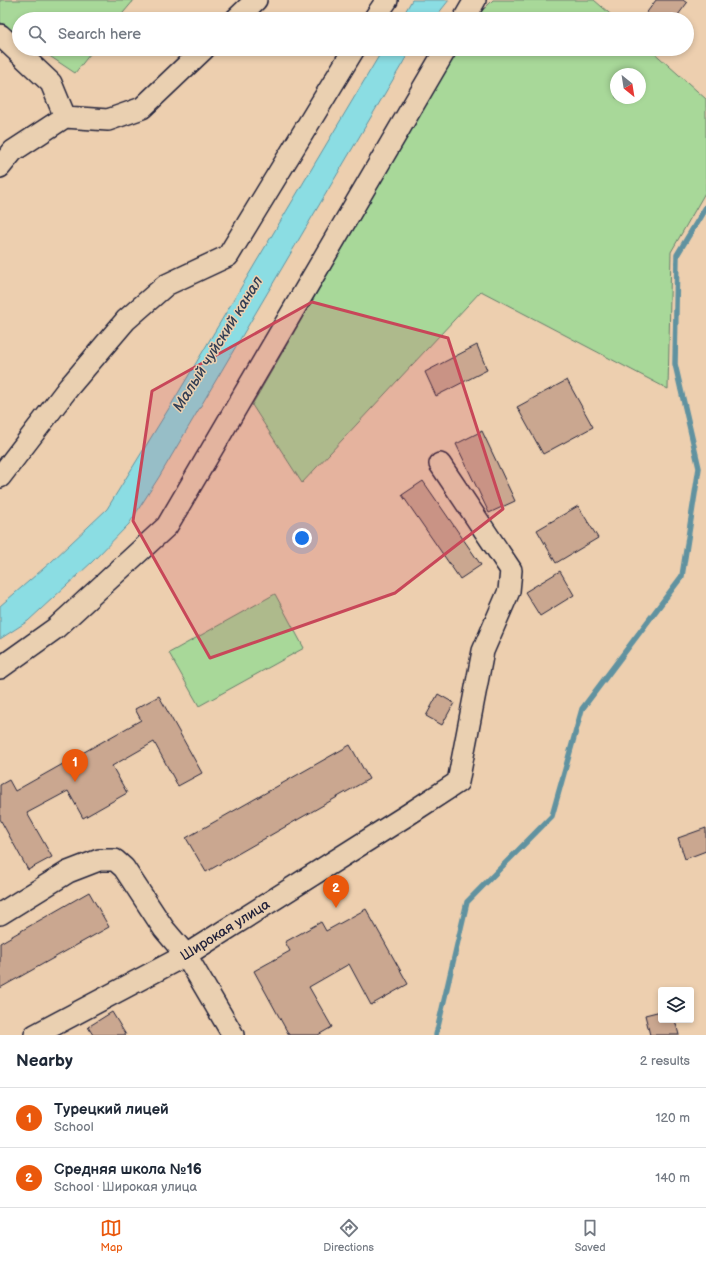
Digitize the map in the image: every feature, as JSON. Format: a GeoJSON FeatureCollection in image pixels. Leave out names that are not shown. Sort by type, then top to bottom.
{"type":"FeatureCollection","features":[{"type":"Feature","properties":{"kind":"street"},"geometry":{"type":"LineString","coordinates":[[243,12],[256,0]]}},
{"type":"Feature","properties":{"kind":"street"},"geometry":{"type":"LineString","coordinates":[[379,12],[387,0]]}},
{"type":"Feature","properties":{"kind":"street"},"geometry":{"type":"LineString","coordinates":[[468,12],[475,0]]}},
{"type":"Feature","properties":{"kind":"street"},"geometry":{"type":"LineString","coordinates":[[0,35],[12,46]]}},
{"type":"Feature","properties":{"kind":"street"},"geometry":{"type":"LineString","coordinates":[[22,56],[51,83],[65,117]]}},
{"type":"Feature","properties":{"kind":"street"},"geometry":{"type":"LineString","coordinates":[[0,167],[13,151],[65,117],[108,120],[142,108],[197,56]]}},
{"type":"Feature","properties":{"kind":"street"},"geometry":{"type":"LineString","coordinates":[[0,477],[69,387],[126,320],[166,285],[228,256],[350,56]]}},
{"type":"Feature","properties":{"kind":"street"},"geometry":{"type":"LineString","coordinates":[[0,668],[56,628],[167,526],[442,56]]}},
{"type":"Feature","properties":{"kind":"street","name":"Широкая улица"},"geometry":{"type":"LineString","coordinates":[[35,1035],[186,955],[458,782],[483,651],[509,591],[511,570],[440,464]]}},
{"type":"Feature","properties":{"kind":"street"},"geometry":{"type":"LineString","coordinates":[[0,914],[68,872],[99,860],[115,860],[124,868],[164,929],[186,955],[233,1035]]}},
{"type":"Feature","properties":{"kind":"highlighted area"},"geometry":{"type":"Polygon","coordinates":[[[312,302],[448,338],[503,509],[395,593],[210,658],[133,521],[152,391],[312,302]]]}},
{"type":"Feature","properties":{"kind":"green space"},"geometry":{"type":"Polygon","coordinates":[[[0,0],[134,0],[124,12],[12,12],[12,30],[0,22],[0,0]]]}},
{"type":"Feature","properties":{"kind":"green space"},"geometry":{"type":"Polygon","coordinates":[[[493,0],[594,0],[608,12],[481,12],[493,0]]]}},
{"type":"Feature","properties":{"kind":"green space"},"geometry":{"type":"Polygon","coordinates":[[[50,56],[88,56],[75,73],[50,56]]]}},
{"type":"Feature","properties":{"kind":"green space"},"geometry":{"type":"Polygon","coordinates":[[[454,56],[658,56],[706,99],[706,191],[671,252],[668,389],[481,291],[302,483],[252,405],[454,56]]]}},
{"type":"Feature","properties":{"kind":"green space"},"geometry":{"type":"Polygon","coordinates":[[[275,594],[304,648],[199,706],[169,653],[275,594]]]}},
{"type":"Feature","properties":{"kind":"water"},"geometry":{"type":"Polygon","coordinates":[[[412,0],[449,0],[440,12],[405,12],[412,0]]]}},
{"type":"Feature","properties":{"kind":"water","name":"Малый чуйский канал"},"geometry":{"type":"Polygon","coordinates":[[[379,56],[407,56],[159,477],[129,524],[92,562],[28,621],[0,639],[0,606],[51,562],[107,509],[171,405],[379,56]]]}},
{"type":"Feature","properties":{"kind":"building"},"geometry":{"type":"Polygon","coordinates":[[[656,0],[683,0],[687,3],[680,12],[647,12],[656,0]]]}},
{"type":"Feature","properties":{"kind":"building"},"geometry":{"type":"Polygon","coordinates":[[[477,345],[487,370],[436,396],[425,372],[477,345]]]}},
{"type":"Feature","properties":{"kind":"building"},"geometry":{"type":"Polygon","coordinates":[[[567,380],[593,427],[543,454],[517,407],[567,380]]]}},
{"type":"Feature","properties":{"kind":"building"},"geometry":{"type":"Polygon","coordinates":[[[482,431],[515,501],[489,513],[456,444],[482,431]]]}},
{"type":"Feature","properties":{"kind":"building"},"geometry":{"type":"Polygon","coordinates":[[[423,481],[481,565],[460,579],[402,495],[423,481]]]}},
{"type":"Feature","properties":{"kind":"building"},"geometry":{"type":"Polygon","coordinates":[[[578,506],[598,538],[556,563],[537,530],[578,506]]]}},
{"type":"Feature","properties":{"kind":"building"},"geometry":{"type":"Polygon","coordinates":[[[560,571],[574,595],[540,616],[525,592],[560,571]]]}},
{"type":"Feature","properties":{"kind":"building"},"geometry":{"type":"Polygon","coordinates":[[[438,694],[454,703],[442,725],[426,716],[438,694]]]}},
{"type":"Feature","properties":{"kind":"building"},"geometry":{"type":"Polygon","coordinates":[[[159,696],[202,773],[178,786],[154,742],[112,766],[127,793],[83,818],[68,791],[27,813],[52,857],[28,870],[0,819],[0,785],[9,780],[15,791],[141,720],[135,709],[159,696]]]}},
{"type":"Feature","properties":{"kind":"building"},"geometry":{"type":"Polygon","coordinates":[[[350,745],[369,779],[206,872],[186,838],[350,745]]]}},
{"type":"Feature","properties":{"kind":"building"},"geometry":{"type":"Polygon","coordinates":[[[706,828],[706,851],[685,859],[678,838],[706,828]]]}},
{"type":"Feature","properties":{"kind":"building"},"geometry":{"type":"Polygon","coordinates":[[[89,892],[109,927],[0,988],[0,943],[89,892]]]}},
{"type":"Feature","properties":{"kind":"building"},"geometry":{"type":"Polygon","coordinates":[[[366,909],[408,984],[371,1005],[349,964],[309,987],[332,1027],[318,1035],[289,1035],[254,971],[290,951],[285,942],[321,922],[326,931],[366,909]]]}},
{"type":"Feature","properties":{"kind":"building"},"geometry":{"type":"Polygon","coordinates":[[[112,1012],[126,1035],[93,1035],[88,1027],[112,1012]]]}},
{"type":"Feature","properties":{"kind":"building"},"geometry":{"type":"Polygon","coordinates":[[[658,1012],[658,1023],[676,1023],[679,1035],[650,1035],[645,1015],[658,1012]]]}},
{"type":"Feature","properties":{"kind":"waterway"},"geometry":{"type":"LineString","coordinates":[[436,1035],[467,902],[552,816],[582,709],[682,576],[699,468],[675,364],[677,255],[706,207]]}},
{"type":"Feature","properties":{"kind":"place","name":"Турецкий лицей"},"geometry":{"type":"Point","coordinates":[75,782]}},
{"type":"Feature","properties":{"kind":"place","name":"Средняя школа №16"},"geometry":{"type":"Point","coordinates":[336,908]}}]}
